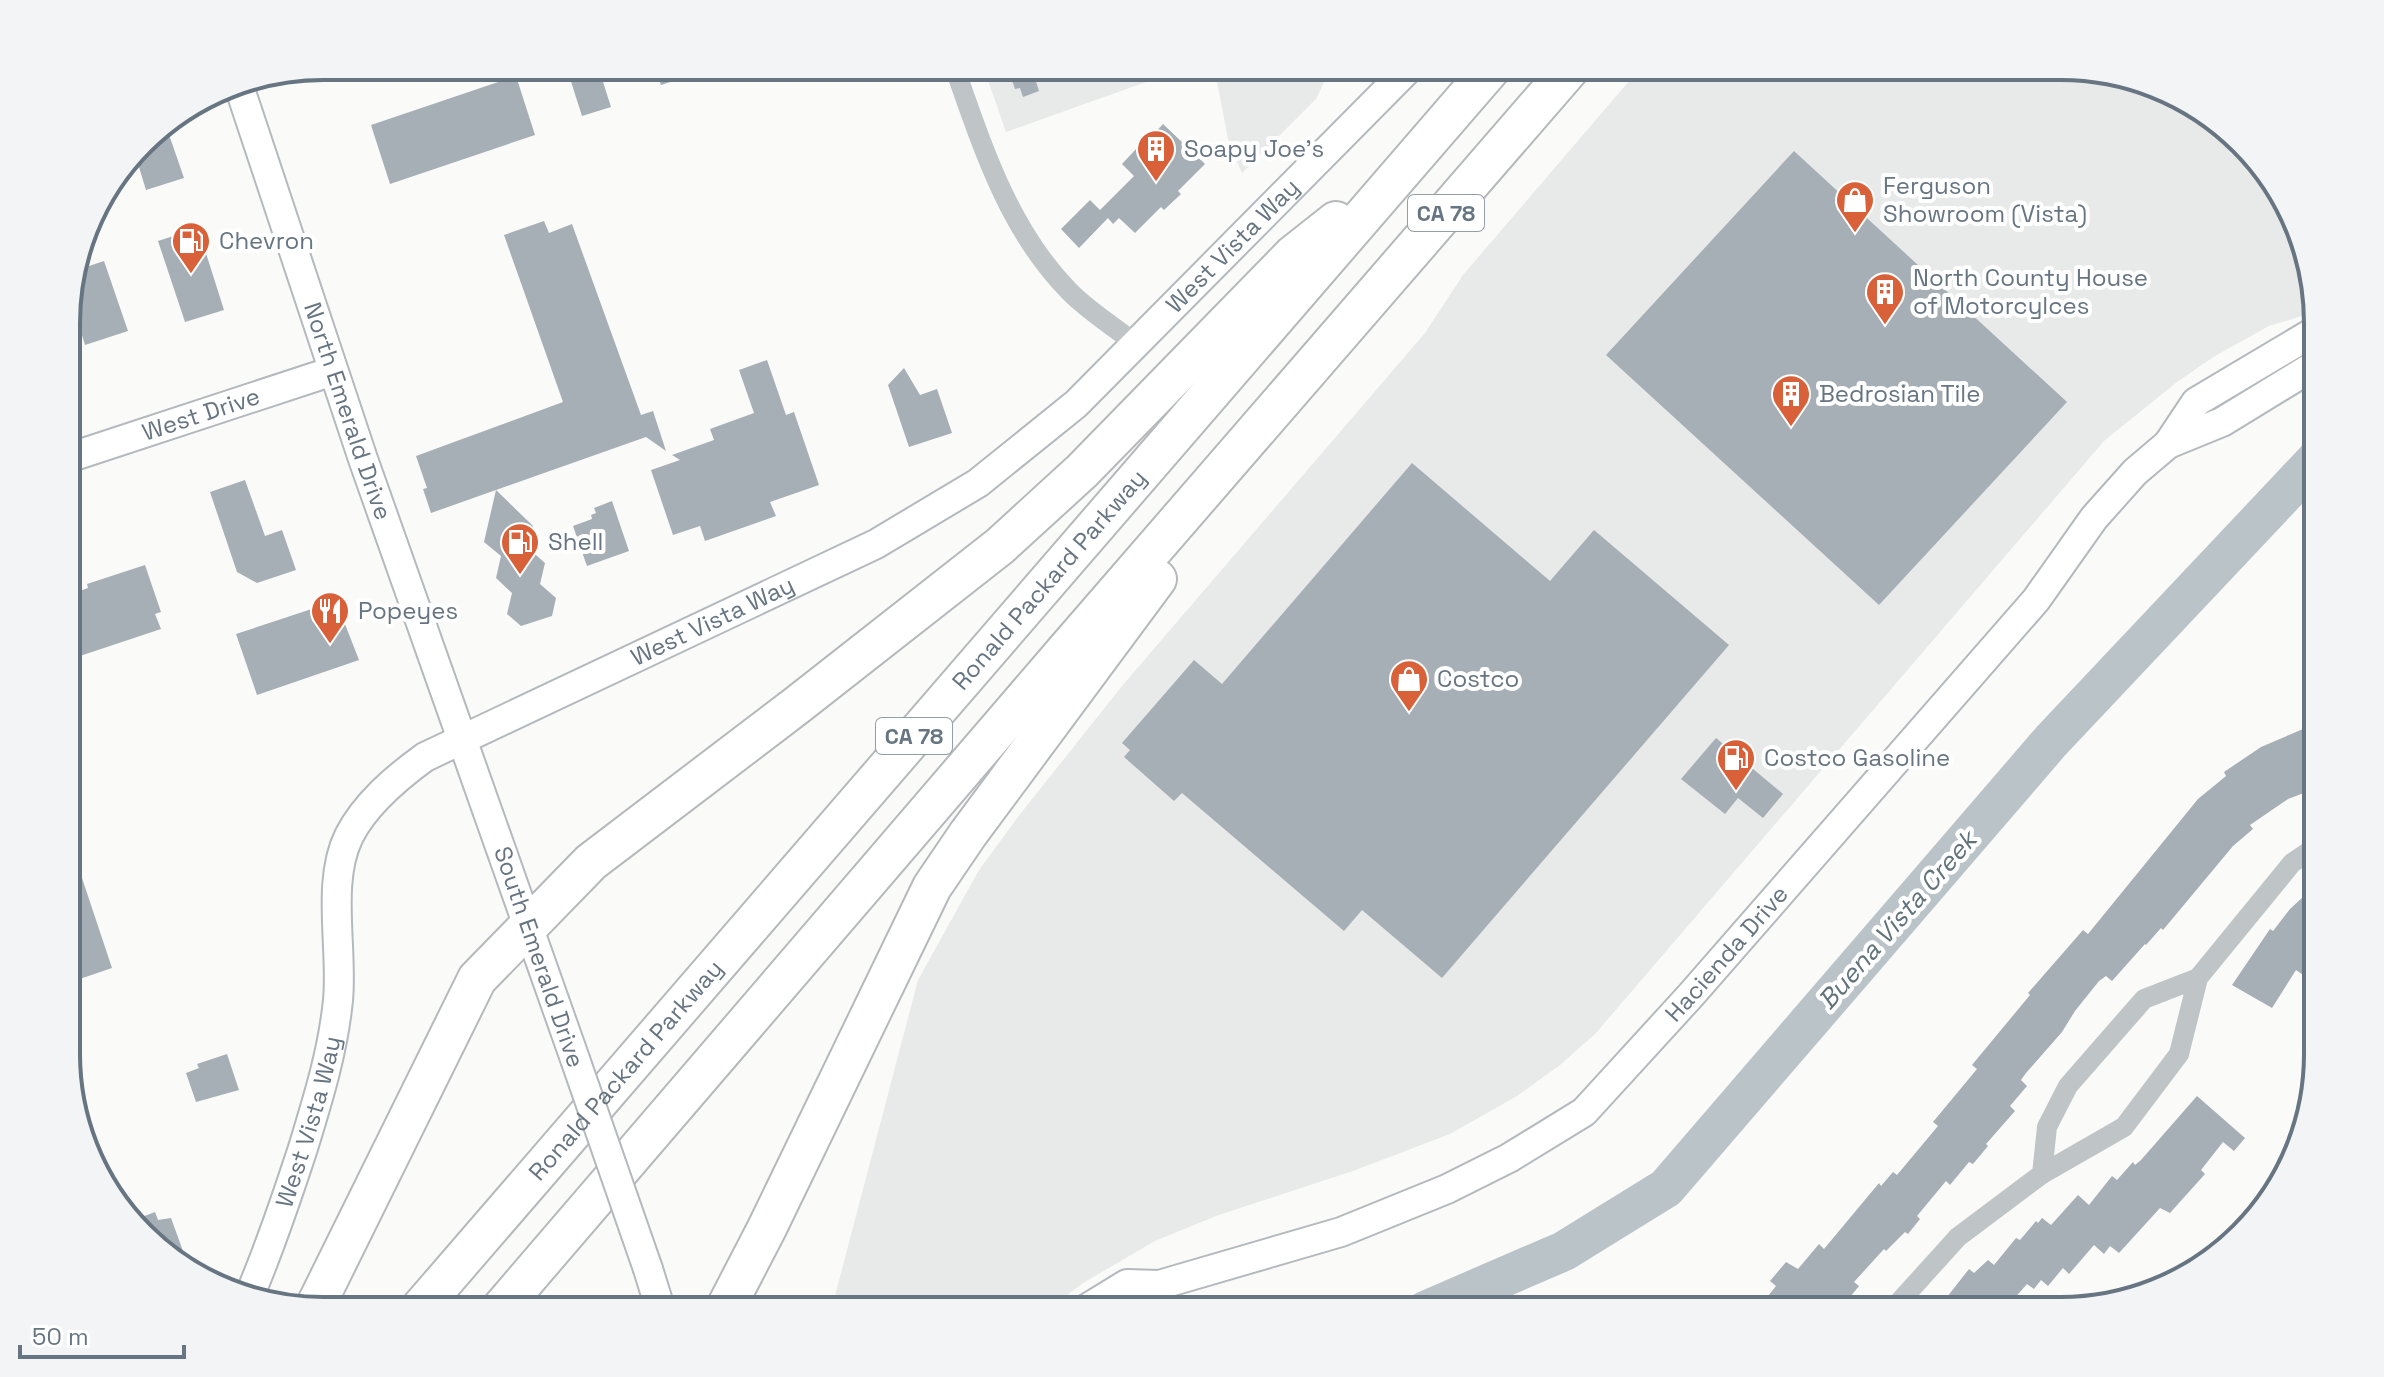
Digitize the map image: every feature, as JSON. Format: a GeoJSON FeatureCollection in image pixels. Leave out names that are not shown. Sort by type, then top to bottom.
{"type":"FeatureCollection","features":[{"type":"Feature","properties":{"kind":"highway","name":"Ronald Packard Parkway"},"geometry":{"type":"LineString","coordinates":[[430,1297],[1481,80]]}},
{"type":"Feature","properties":{"kind":"highway","name":"CA 78"},"geometry":{"type":"LineString","coordinates":[[511,1297],[1560,80]]}},
{"type":"Feature","properties":{"kind":"highway"},"geometry":{"type":"LineString","coordinates":[[320,1297],[477,979],[591,862],[1000,546],[1082,471],[1293,255],[1410,162]]}},
{"type":"Feature","properties":{"kind":"highway"},"geometry":{"type":"LineString","coordinates":[[731,1297],[932,887],[1319,359]]}},
{"type":"Feature","properties":{"kind":"main road","name":"West Vista Way"},"geometry":{"type":"LineString","coordinates":[[253,1287],[275,1236],[324,1080],[338,999],[339,871],[349,836],[395,779],[425,757],[876,544],[978,483],[1076,404],[1397,80]]}},
{"type":"Feature","properties":{"kind":"main road","name":"North Emerald Drive"},"geometry":{"type":"LineString","coordinates":[[242,94],[333,371],[463,739]]}},
{"type":"Feature","properties":{"kind":"main road","name":"Hacienda Drive"},"geometry":{"type":"LineString","coordinates":[[1107,1297],[1127,1284],[1159,1285],[1336,1233],[1447,1189],[1509,1158],[1584,1112],[1691,995],[2036,600],[2094,518],[2135,472],[2168,444],[2196,402],[2303,338]]}},
{"type":"Feature","properties":{"kind":"main road","name":"West Drive"},"geometry":{"type":"LineString","coordinates":[[80,454],[333,371]]}},
{"type":"Feature","properties":{"kind":"main road","name":"Hacienda Drive"},"geometry":{"type":"LineString","coordinates":[[2168,444],[2222,422],[2303,372]]}},
{"type":"Feature","properties":{"kind":"main road","name":"South Emerald Drive"},"geometry":{"type":"LineString","coordinates":[[463,739],[657,1297]]}},
{"type":"Feature","properties":{"kind":"main road"},"geometry":{"type":"LineString","coordinates":[[1155,1297],[1159,1285]]}},
{"type":"Feature","properties":{"kind":"street"},"geometry":{"type":"LineString","coordinates":[[959,80],[990,168],[1032,246],[1070,292],[1137,345]]}},
{"type":"Feature","properties":{"kind":"street"},"geometry":{"type":"LineString","coordinates":[[1904,1296],[1958,1237],[2042,1174],[2124,1127],[2179,1054],[2198,978],[2292,863],[2303,856]]}},
{"type":"Feature","properties":{"kind":"street"},"geometry":{"type":"LineString","coordinates":[[2042,1174],[2047,1127],[2068,1086],[2144,999],[2198,978]]}},
{"type":"Feature","properties":{"kind":"shaded area"},"geometry":{"type":"Polygon","coordinates":[[[988,80],[1152,80],[1006,132],[988,80]]]}},
{"type":"Feature","properties":{"kind":"shaded area"},"geometry":{"type":"Polygon","coordinates":[[[1217,80],[1325,80],[1316,99],[1242,173],[1229,144],[1217,80]]]}},
{"type":"Feature","properties":{"kind":"shaded area"},"geometry":{"type":"Polygon","coordinates":[[[1630,80],[2061,80],[2124,88],[2154,99],[2209,130],[2233,151],[2254,175],[2285,230],[2299,276],[2303,315],[2269,326],[2215,356],[2177,382],[2104,441],[1596,1033],[1560,1065],[1517,1096],[1450,1134],[1353,1171],[1216,1216],[1155,1241],[1065,1297],[835,1297],[918,980],[979,870],[1122,686],[1425,333],[1463,275],[1630,80]]]}},
{"type":"Feature","properties":{"kind":"building"},"geometry":{"type":"Polygon","coordinates":[[[504,80],[517,80],[535,135],[390,184],[371,125],[504,80]]]}},
{"type":"Feature","properties":{"kind":"building"},"geometry":{"type":"Polygon","coordinates":[[[570,80],[602,80],[611,107],[582,116],[570,80]]]}},
{"type":"Feature","properties":{"kind":"building"},"geometry":{"type":"Polygon","coordinates":[[[659,80],[676,80],[661,85],[659,80]]]}},
{"type":"Feature","properties":{"kind":"building"},"geometry":{"type":"Polygon","coordinates":[[[1012,80],[1035,80],[1039,91],[1023,97],[1020,88],[1015,89],[1012,80]]]}},
{"type":"Feature","properties":{"kind":"building","name":"Soapy Joe's"},"geometry":{"type":"Polygon","coordinates":[[[1163,124],[1205,164],[1178,191],[1181,194],[1164,210],[1161,207],[1135,233],[1119,218],[1113,224],[1108,218],[1079,248],[1061,229],[1090,200],[1100,210],[1134,176],[1122,164],[1163,124]]]}},
{"type":"Feature","properties":{"kind":"building"},"geometry":{"type":"Polygon","coordinates":[[[169,135],[184,178],[146,190],[138,165],[169,135]]]}},
{"type":"Feature","properties":{"kind":"building"},"geometry":{"type":"Polygon","coordinates":[[[1794,151],[2067,402],[1879,605],[1606,355],[1794,151]]]}},
{"type":"Feature","properties":{"kind":"building"},"geometry":{"type":"Polygon","coordinates":[[[544,221],[549,233],[572,224],[641,415],[653,411],[666,451],[646,437],[431,513],[423,489],[427,488],[416,456],[563,402],[504,235],[544,221]]]}},
{"type":"Feature","properties":{"kind":"building","name":"Chevron"},"geometry":{"type":"Polygon","coordinates":[[[198,228],[224,310],[185,322],[158,241],[198,228]]]}},
{"type":"Feature","properties":{"kind":"building"},"geometry":{"type":"Polygon","coordinates":[[[104,261],[128,331],[85,345],[80,323],[87,267],[104,261]]]}},
{"type":"Feature","properties":{"kind":"building"},"geometry":{"type":"Polygon","coordinates":[[[767,360],[786,415],[794,412],[819,485],[770,502],[776,516],[705,541],[700,526],[673,535],[651,470],[680,460],[672,455],[714,440],[710,429],[754,413],[739,370],[767,360]]]}},
{"type":"Feature","properties":{"kind":"building"},"geometry":{"type":"Polygon","coordinates":[[[904,368],[920,395],[937,389],[952,433],[909,447],[888,385],[904,368]]]}},
{"type":"Feature","properties":{"kind":"building","name":"Costco"},"geometry":{"type":"Polygon","coordinates":[[[1412,463],[1550,581],[1594,530],[1729,645],[1442,978],[1362,910],[1344,931],[1182,793],[1174,801],[1124,757],[1130,750],[1122,743],[1194,660],[1222,684],[1412,463]]]}},
{"type":"Feature","properties":{"kind":"building"},"geometry":{"type":"Polygon","coordinates":[[[245,480],[265,536],[282,530],[296,570],[257,583],[237,572],[210,492],[245,480]]]}},
{"type":"Feature","properties":{"kind":"building"},"geometry":{"type":"Polygon","coordinates":[[[496,490],[533,526],[528,548],[545,563],[540,584],[556,598],[552,616],[521,626],[507,614],[512,593],[496,578],[501,556],[484,542],[496,490]]]}},
{"type":"Feature","properties":{"kind":"building"},"geometry":{"type":"Polygon","coordinates":[[[612,501],[629,551],[587,566],[573,526],[592,519],[591,515],[596,513],[594,508],[612,501]]]}},
{"type":"Feature","properties":{"kind":"building"},"geometry":{"type":"Polygon","coordinates":[[[145,565],[161,612],[155,614],[161,629],[80,656],[80,591],[88,588],[87,584],[145,565]]]}},
{"type":"Feature","properties":{"kind":"building"},"geometry":{"type":"Polygon","coordinates":[[[336,601],[359,660],[257,695],[236,634],[336,601]]]}},
{"type":"Feature","properties":{"kind":"building"},"geometry":{"type":"Polygon","coordinates":[[[2303,729],[2303,793],[2288,799],[2250,825],[2253,829],[2233,846],[2163,930],[2161,928],[2112,981],[2106,976],[2099,981],[2062,1032],[2021,1080],[2027,1086],[2010,1106],[2015,1111],[1973,1164],[1969,1162],[1950,1185],[1946,1181],[1917,1216],[1920,1219],[1908,1234],[1905,1232],[1886,1251],[1884,1249],[1854,1282],[1859,1286],[1851,1296],[1768,1296],[1776,1286],[1770,1281],[1786,1262],[1798,1269],[1819,1244],[1824,1249],[1879,1183],[1881,1186],[1893,1172],[1897,1175],[1938,1126],[1933,1122],[1977,1069],[1972,1065],[2030,995],[2028,993],[2083,930],[2088,934],[2198,799],[2226,776],[2224,772],[2261,747],[2303,729]]]}},
{"type":"Feature","properties":{"kind":"building"},"geometry":{"type":"Polygon","coordinates":[[[1716,738],[1783,794],[1763,818],[1738,798],[1725,814],[1681,779],[1716,738]]]}},
{"type":"Feature","properties":{"kind":"building"},"geometry":{"type":"Polygon","coordinates":[[[80,872],[112,968],[80,979],[80,872]]]}},
{"type":"Feature","properties":{"kind":"building"},"geometry":{"type":"Polygon","coordinates":[[[2303,897],[2303,975],[2296,970],[2272,1008],[2232,985],[2270,929],[2273,931],[2303,897]]]}},
{"type":"Feature","properties":{"kind":"building"},"geometry":{"type":"Polygon","coordinates":[[[227,1054],[239,1090],[196,1102],[186,1073],[199,1068],[197,1064],[227,1054]]]}},
{"type":"Feature","properties":{"kind":"building"},"geometry":{"type":"Polygon","coordinates":[[[2197,1096],[2245,1138],[2234,1151],[2223,1142],[2201,1170],[2205,1174],[2170,1213],[2160,1208],[2119,1253],[2110,1246],[2104,1254],[2094,1245],[2069,1274],[2063,1268],[2048,1286],[2041,1280],[2034,1289],[2027,1284],[2016,1296],[1948,1296],[1969,1269],[1974,1273],[1988,1260],[1994,1265],[2016,1238],[2020,1240],[2036,1221],[2038,1223],[2042,1218],[2051,1225],[2078,1195],[2089,1205],[2112,1176],[2117,1180],[2133,1162],[2135,1165],[2197,1096]]]}},
{"type":"Feature","properties":{"kind":"building"},"geometry":{"type":"Polygon","coordinates":[[[155,1212],[158,1220],[171,1218],[184,1253],[163,1237],[143,1217],[155,1212]]]}},
{"type":"Feature","properties":{"kind":"waterway","name":"Buena Vista Creek"},"geometry":{"type":"LineString","coordinates":[[1459,1296],[1564,1251],[1666,1188],[2051,741],[2303,474]]}},
{"type":"Feature","properties":{"kind":"place","name":"Soapy Joe's"},"geometry":{"type":"Point","coordinates":[1156,183]}},
{"type":"Feature","properties":{"kind":"place","name":"Ferguson Showroom (Vista)"},"geometry":{"type":"Point","coordinates":[1855,234]}},
{"type":"Feature","properties":{"kind":"place","name":"Chevron"},"geometry":{"type":"Point","coordinates":[191,275]}},
{"type":"Feature","properties":{"kind":"place","name":"North County House of Motorcylces"},"geometry":{"type":"Point","coordinates":[1885,326]}},
{"type":"Feature","properties":{"kind":"place","name":"Bedrosian Tile"},"geometry":{"type":"Point","coordinates":[1791,428]}},
{"type":"Feature","properties":{"kind":"place","name":"Shell"},"geometry":{"type":"Point","coordinates":[520,576]}},
{"type":"Feature","properties":{"kind":"place","name":"Popeyes"},"geometry":{"type":"Point","coordinates":[330,645]}},
{"type":"Feature","properties":{"kind":"place","name":"Costco"},"geometry":{"type":"Point","coordinates":[1409,713]}},
{"type":"Feature","properties":{"kind":"place","name":"Costco Gasoline"},"geometry":{"type":"Point","coordinates":[1736,792]}}]}
